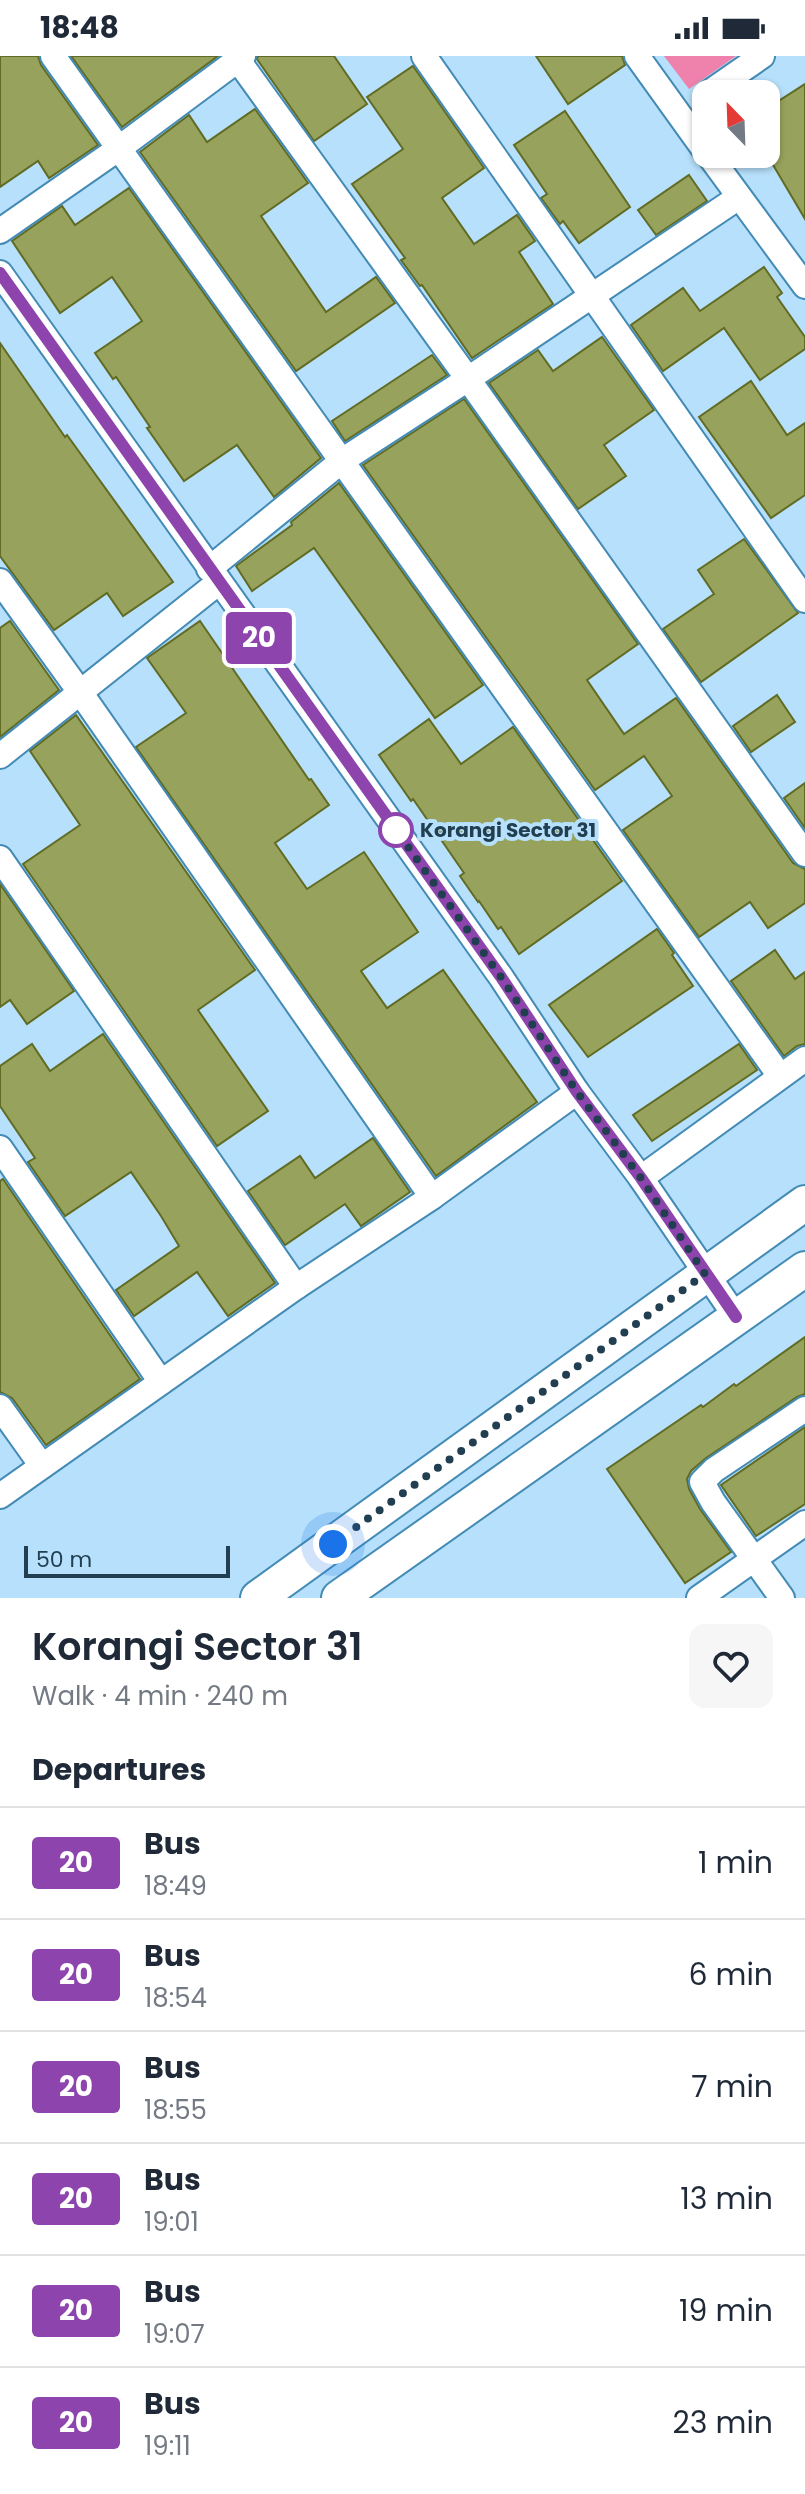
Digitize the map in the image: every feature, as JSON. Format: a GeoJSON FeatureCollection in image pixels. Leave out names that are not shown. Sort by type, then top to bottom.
{"type":"FeatureCollection","features":[{"type":"Feature","properties":{"kind":"street"},"geometry":{"type":"LineString","coordinates":[[53,56],[780,1076]]}},
{"type":"Feature","properties":{"kind":"street"},"geometry":{"type":"LineString","coordinates":[[424,56],[805,600]]}},
{"type":"Feature","properties":{"kind":"street"},"geometry":{"type":"LineString","coordinates":[[637,56],[692,133]]}},
{"type":"Feature","properties":{"kind":"street"},"geometry":{"type":"LineString","coordinates":[[727,80],[762,56]]}},
{"type":"Feature","properties":{"kind":"street"},"geometry":{"type":"LineString","coordinates":[[0,231],[118,149],[238,57],[805,854]]}},
{"type":"Feature","properties":{"kind":"street"},"geometry":{"type":"LineString","coordinates":[[678,114],[692,104]]}},
{"type":"Feature","properties":{"kind":"street"},"geometry":{"type":"LineString","coordinates":[[718,168],[801,271]]}},
{"type":"Feature","properties":{"kind":"street"},"geometry":{"type":"LineString","coordinates":[[0,756],[80,692],[343,460],[739,197]]}},
{"type":"Feature","properties":{"kind":"street"},"geometry":{"type":"LineString","coordinates":[[0,273],[501,977],[577,1092],[641,1178],[736,1317]]}},
{"type":"Feature","properties":{"kind":"street"},"geometry":{"type":"LineString","coordinates":[[0,581],[432,1197]]}},
{"type":"Feature","properties":{"kind":"street"},"geometry":{"type":"LineString","coordinates":[[0,858],[296,1287]]}},
{"type":"Feature","properties":{"kind":"street"},"geometry":{"type":"LineString","coordinates":[[641,1178],[805,1059]]}},
{"type":"Feature","properties":{"kind":"street"},"geometry":{"type":"LineString","coordinates":[[0,1496],[296,1287],[432,1197],[577,1092]]}},
{"type":"Feature","properties":{"kind":"street"},"geometry":{"type":"LineString","coordinates":[[0,1148],[161,1382]]}},
{"type":"Feature","properties":{"kind":"street"},"geometry":{"type":"LineString","coordinates":[[258,1598],[805,1203]]}},
{"type":"Feature","properties":{"kind":"street"},"geometry":{"type":"LineString","coordinates":[[339,1598],[805,1269]]}},
{"type":"Feature","properties":{"kind":"street"},"geometry":{"type":"LineString","coordinates":[[0,1407],[42,1466]]}},
{"type":"Feature","properties":{"kind":"street"},"geometry":{"type":"LineString","coordinates":[[782,1598],[702,1482],[714,1470],[805,1409]]}},
{"type":"Feature","properties":{"kind":"street"},"geometry":{"type":"LineString","coordinates":[[699,1598],[805,1523]]}},
{"type":"Feature","properties":{"kind":"shaded area"},"geometry":{"type":"Polygon","coordinates":[[[664,56],[736,56],[702,80],[692,80],[689,89],[664,56]]]}},
{"type":"Feature","properties":{"kind":"building"},"geometry":{"type":"Polygon","coordinates":[[[0,56],[38,56],[41,65],[98,145],[49,178],[38,161],[0,187],[0,56]]]}},
{"type":"Feature","properties":{"kind":"building"},"geometry":{"type":"Polygon","coordinates":[[[71,56],[218,56],[122,127],[71,56]]]}},
{"type":"Feature","properties":{"kind":"building"},"geometry":{"type":"Polygon","coordinates":[[[258,56],[334,56],[367,104],[314,141],[257,59],[258,56]]]}},
{"type":"Feature","properties":{"kind":"building"},"geometry":{"type":"Polygon","coordinates":[[[536,56],[622,56],[625,65],[568,104],[536,56]]]}},
{"type":"Feature","properties":{"kind":"building"},"geometry":{"type":"Polygon","coordinates":[[[413,66],[484,168],[442,198],[474,244],[517,215],[535,241],[519,252],[553,304],[472,358],[401,260],[405,258],[352,184],[403,149],[367,97],[413,66]]]}},
{"type":"Feature","properties":{"kind":"building"},"geometry":{"type":"Polygon","coordinates":[[[805,84],[805,219],[775,168],[780,168],[780,100],[805,84]]]}},
{"type":"Feature","properties":{"kind":"building"},"geometry":{"type":"Polygon","coordinates":[[[255,109],[308,183],[261,216],[326,312],[376,277],[395,303],[296,371],[140,152],[189,115],[207,142],[255,109]]]}},
{"type":"Feature","properties":{"kind":"building"},"geometry":{"type":"Polygon","coordinates":[[[565,111],[630,207],[579,243],[541,198],[547,194],[514,145],[565,111]]]}},
{"type":"Feature","properties":{"kind":"building"},"geometry":{"type":"Polygon","coordinates":[[[689,175],[707,201],[656,235],[638,210],[689,175]]]}},
{"type":"Feature","properties":{"kind":"building"},"geometry":{"type":"Polygon","coordinates":[[[129,188],[321,458],[274,497],[237,445],[184,481],[116,377],[113,379],[95,353],[142,321],[112,277],[60,313],[12,241],[62,206],[75,225],[129,188]]]}},
{"type":"Feature","properties":{"kind":"building"},"geometry":{"type":"Polygon","coordinates":[[[764,267],[782,293],[777,297],[805,337],[805,349],[760,380],[724,328],[663,371],[631,325],[683,288],[700,311],[764,267]]]}},
{"type":"Feature","properties":{"kind":"building"},"geometry":{"type":"Polygon","coordinates":[[[602,337],[654,410],[604,445],[626,476],[578,509],[489,383],[538,350],[553,371],[602,337]]]}},
{"type":"Feature","properties":{"kind":"building"},"geometry":{"type":"Polygon","coordinates":[[[0,343],[65,437],[67,435],[173,582],[123,616],[107,593],[54,630],[0,556],[0,343]]]}},
{"type":"Feature","properties":{"kind":"building"},"geometry":{"type":"Polygon","coordinates":[[[432,355],[447,375],[345,441],[332,421],[432,355]]]}},
{"type":"Feature","properties":{"kind":"building"},"geometry":{"type":"Polygon","coordinates":[[[751,381],[787,435],[805,423],[805,495],[771,518],[699,417],[751,381]]]}},
{"type":"Feature","properties":{"kind":"building"},"geometry":{"type":"Polygon","coordinates":[[[464,399],[638,644],[587,680],[624,734],[676,698],[793,863],[805,869],[805,903],[768,928],[750,902],[699,937],[623,830],[672,796],[644,756],[595,790],[363,465],[464,399]]]}},
{"type":"Feature","properties":{"kind":"building"},"geometry":{"type":"Polygon","coordinates":[[[339,483],[483,685],[435,718],[314,548],[252,591],[236,566],[292,525],[291,522],[339,483]]]}},
{"type":"Feature","properties":{"kind":"building"},"geometry":{"type":"Polygon","coordinates":[[[744,539],[798,613],[701,682],[663,629],[714,594],[698,570],[744,539]]]}},
{"type":"Feature","properties":{"kind":"building"},"geometry":{"type":"Polygon","coordinates":[[[10,621],[59,690],[0,737],[0,628],[10,621]]]}},
{"type":"Feature","properties":{"kind":"building"},"geometry":{"type":"Polygon","coordinates":[[[200,621],[329,805],[275,843],[307,889],[364,852],[418,932],[361,971],[387,1008],[443,970],[537,1102],[436,1176],[136,747],[186,713],[147,658],[200,621]]]}},
{"type":"Feature","properties":{"kind":"building"},"geometry":{"type":"Polygon","coordinates":[[[777,695],[795,722],[751,752],[733,726],[777,695]]]}},
{"type":"Feature","properties":{"kind":"building"},"geometry":{"type":"Polygon","coordinates":[[[76,715],[255,970],[198,1010],[268,1111],[217,1146],[23,864],[80,825],[30,751],[76,715]]]}},
{"type":"Feature","properties":{"kind":"building"},"geometry":{"type":"Polygon","coordinates":[[[429,719],[461,764],[513,727],[622,881],[519,954],[501,927],[498,929],[478,902],[460,876],[464,873],[379,755],[429,719]]]}},
{"type":"Feature","properties":{"kind":"building"},"geometry":{"type":"Polygon","coordinates":[[[805,783],[805,828],[784,798],[805,783]]]}},
{"type":"Feature","properties":{"kind":"building"},"geometry":{"type":"Polygon","coordinates":[[[0,884],[74,991],[27,1024],[10,1000],[0,1007],[0,884]]]}},
{"type":"Feature","properties":{"kind":"building"},"geometry":{"type":"Polygon","coordinates":[[[657,929],[693,986],[588,1057],[549,1005],[657,929]]]}},
{"type":"Feature","properties":{"kind":"building"},"geometry":{"type":"Polygon","coordinates":[[[775,950],[795,979],[805,972],[805,1044],[784,1056],[731,981],[775,950]]]}},
{"type":"Feature","properties":{"kind":"building"},"geometry":{"type":"Polygon","coordinates":[[[103,1034],[275,1283],[228,1316],[197,1272],[134,1316],[116,1290],[179,1246],[161,1216],[131,1172],[65,1216],[28,1162],[35,1158],[0,1106],[0,1066],[32,1044],[50,1071],[103,1034]]]}},
{"type":"Feature","properties":{"kind":"building"},"geometry":{"type":"Polygon","coordinates":[[[739,1044],[757,1070],[652,1141],[633,1115],[739,1044]]]}},
{"type":"Feature","properties":{"kind":"building"},"geometry":{"type":"Polygon","coordinates":[[[373,1138],[410,1192],[361,1226],[345,1204],[285,1245],[248,1191],[300,1156],[315,1178],[373,1138]]]}},
{"type":"Feature","properties":{"kind":"building"},"geometry":{"type":"Polygon","coordinates":[[[3,1179],[140,1379],[46,1445],[12,1398],[0,1392],[0,1181],[3,1179]]]}},
{"type":"Feature","properties":{"kind":"building"},"geometry":{"type":"Polygon","coordinates":[[[805,1337],[805,1394],[706,1458],[691,1471],[687,1479],[700,1509],[731,1552],[685,1583],[607,1469],[701,1405],[703,1407],[734,1384],[736,1386],[805,1337]]]}},
{"type":"Feature","properties":{"kind":"building"},"geometry":{"type":"Polygon","coordinates":[[[805,1427],[805,1504],[756,1536],[721,1485],[805,1427]]]}},
{"type":"Feature","properties":{"kind":"bus line","name":"20"},"geometry":{"type":"LineString","coordinates":[[0,273],[501,977],[577,1092],[641,1178],[736,1317]]}},
{"type":"Feature","properties":{"kind":"place","name":"Korangi Sector 31"},"geometry":{"type":"Point","coordinates":[396,830]}},
{"type":"Feature","properties":{"kind":"route"},"geometry":{"type":"LineString","coordinates":[[333,1544],[705,1274],[396,830]]}}]}
